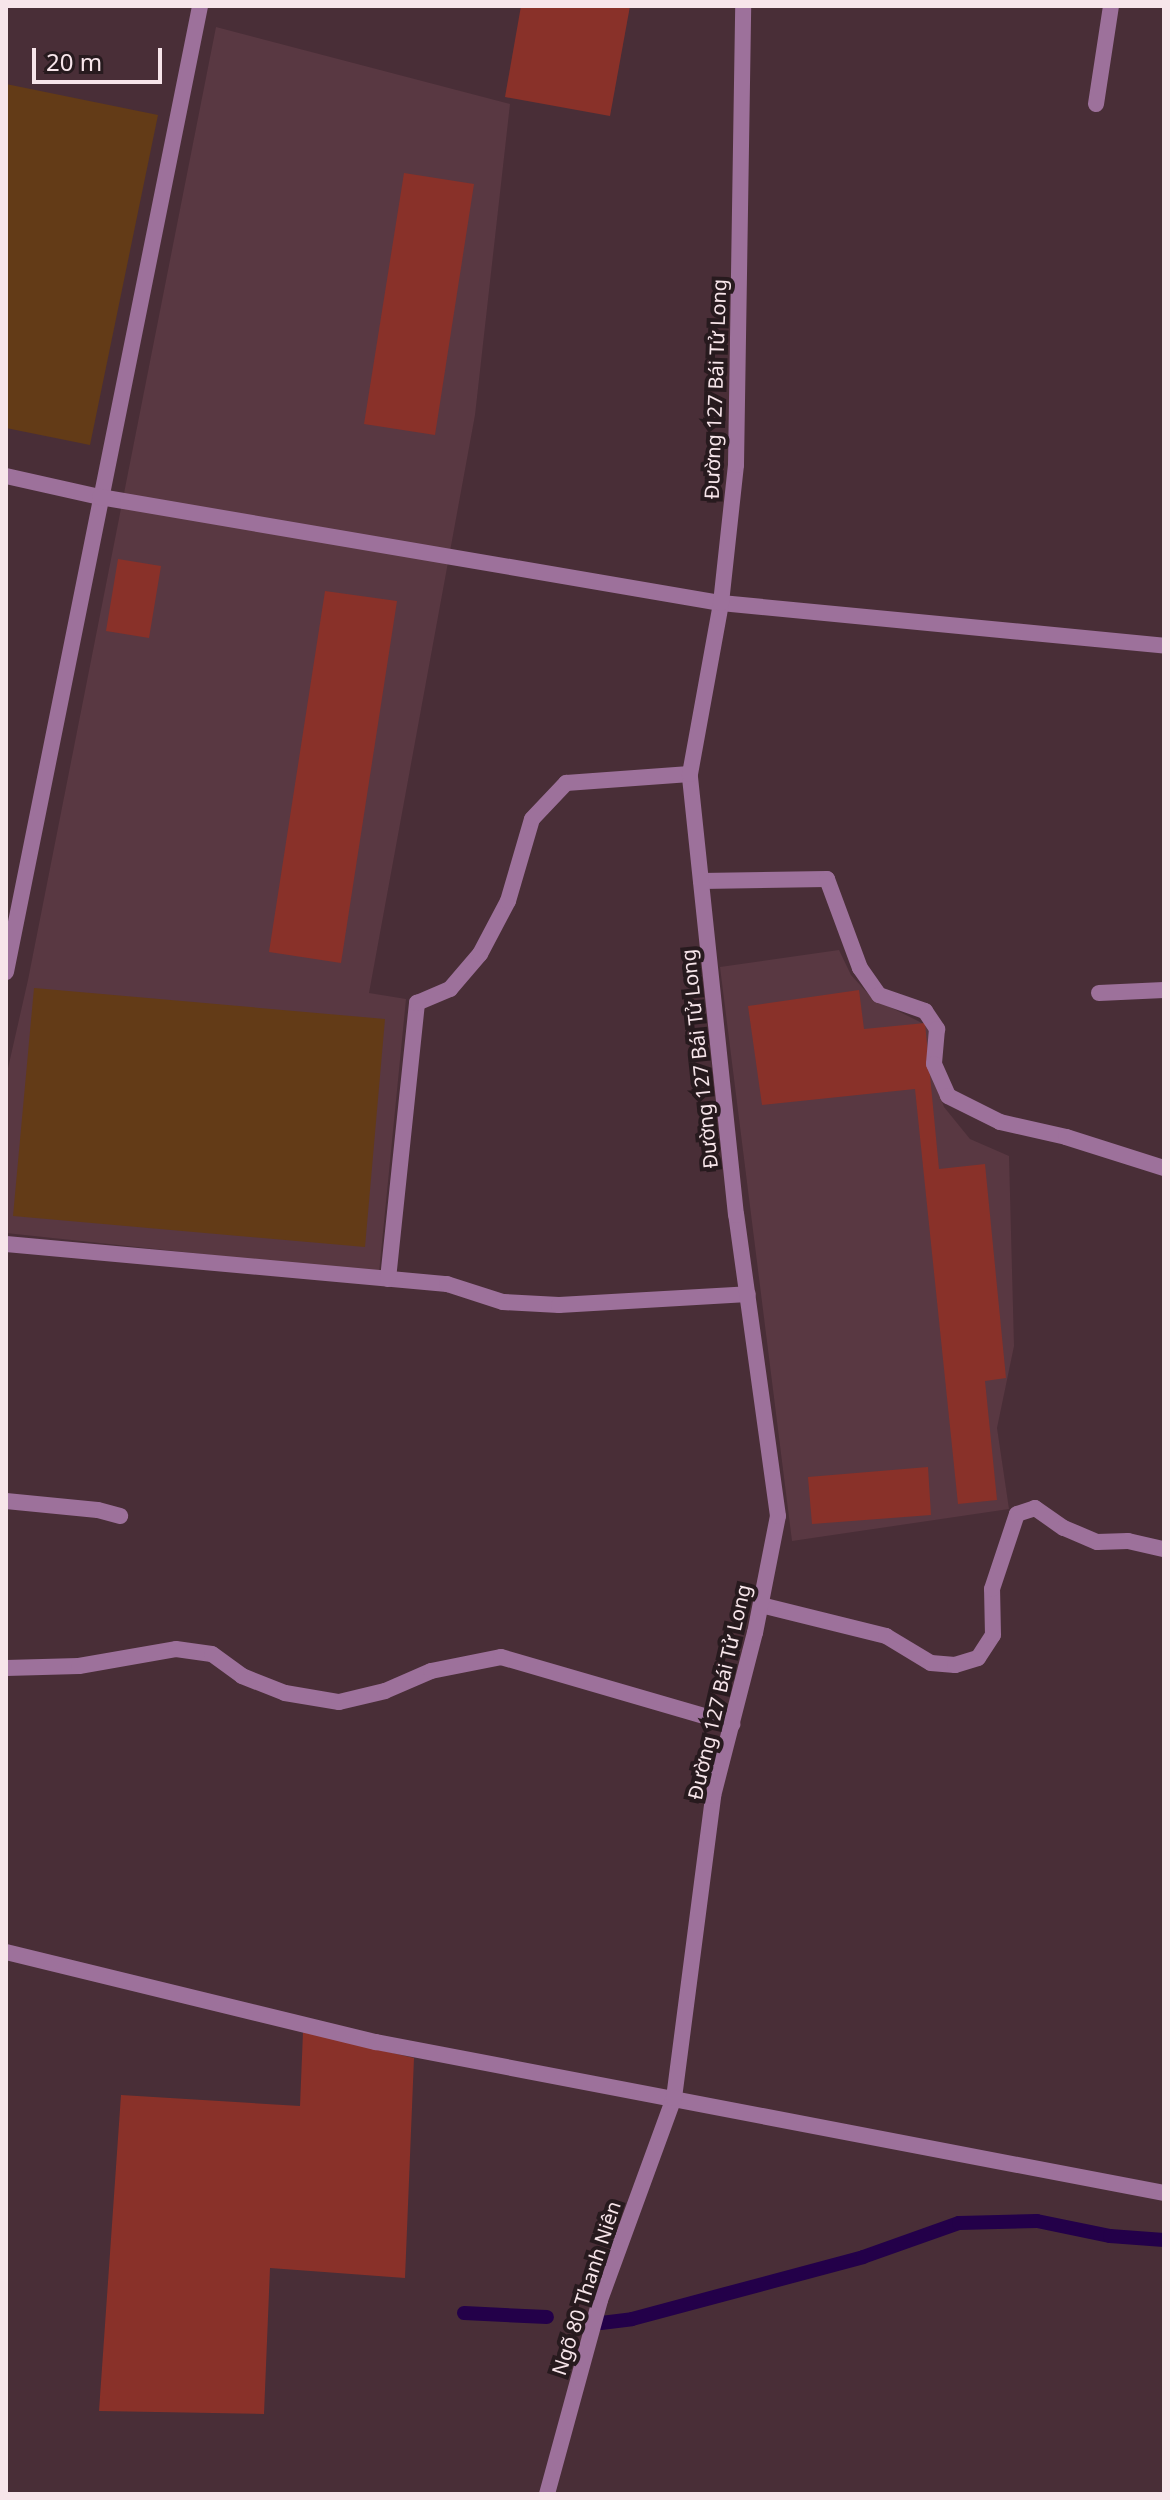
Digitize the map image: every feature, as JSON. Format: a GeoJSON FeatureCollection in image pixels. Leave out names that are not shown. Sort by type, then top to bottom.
{"type":"FeatureCollection","features":[{"type":"Feature","properties":{"kind":"street"},"geometry":{"type":"LineString","coordinates":[[6,972],[200,6]]}},
{"type":"Feature","properties":{"kind":"street","name":"Đường 127 Bái Tử Long"},"geometry":{"type":"LineString","coordinates":[[674,2098],[713,1796],[761,1605],[778,1516],[748,1294],[690,774],[721,603],[736,465],[743,6]]}},
{"type":"Feature","properties":{"kind":"street"},"geometry":{"type":"LineString","coordinates":[[1096,104],[1111,6]]}},
{"type":"Feature","properties":{"kind":"street"},"geometry":{"type":"LineString","coordinates":[[6,476],[100,497],[721,603],[1164,646]]}},
{"type":"Feature","properties":{"kind":"street"},"geometry":{"type":"LineString","coordinates":[[388,1279],[417,1003],[450,989],[480,954],[508,901],[532,819],[566,783],[690,774]]}},
{"type":"Feature","properties":{"kind":"street"},"geometry":{"type":"LineString","coordinates":[[701,881],[827,879],[860,968],[879,995],[925,1011],[937,1029],[934,1064],[948,1096],[1000,1122],[1066,1137],[1164,1168]]}},
{"type":"Feature","properties":{"kind":"street"},"geometry":{"type":"LineString","coordinates":[[1099,993],[1164,990]]}},
{"type":"Feature","properties":{"kind":"street"},"geometry":{"type":"LineString","coordinates":[[6,1244],[447,1284],[503,1302],[559,1305],[748,1294]]}},
{"type":"Feature","properties":{"kind":"street"},"geometry":{"type":"LineString","coordinates":[[6,1501],[98,1510],[120,1516]]}},
{"type":"Feature","properties":{"kind":"street"},"geometry":{"type":"LineString","coordinates":[[761,1605],[886,1636],[931,1663],[955,1665],[978,1658],[993,1635],[992,1589],[1017,1514],[1035,1508],[1064,1528],[1097,1542],[1128,1541],[1164,1549]]}},
{"type":"Feature","properties":{"kind":"street"},"geometry":{"type":"LineString","coordinates":[[6,1668],[79,1666],[176,1649],[212,1654],[242,1676],[285,1693],[339,1702],[385,1691],[431,1671],[501,1657],[732,1724]]}},
{"type":"Feature","properties":{"kind":"street"},"geometry":{"type":"LineString","coordinates":[[6,1952],[376,2042],[1164,2193]]}},
{"type":"Feature","properties":{"kind":"street","name":"Ngõ 80 Thanh Niên"},"geometry":{"type":"LineString","coordinates":[[547,2494],[600,2300],[674,2098]]}},
{"type":"Feature","properties":{"kind":"shaded area"},"geometry":{"type":"Polygon","coordinates":[[[216,27],[510,104],[475,415],[369,993],[406,999],[379,1273],[6,1233],[6,1077],[28,980],[216,27]]]}},
{"type":"Feature","properties":{"kind":"shaded area"},"geometry":{"type":"Polygon","coordinates":[[[6,84],[158,115],[90,445],[6,428],[6,84]]]}},
{"type":"Feature","properties":{"kind":"shaded area"},"geometry":{"type":"Polygon","coordinates":[[[839,950],[851,975],[872,998],[930,1027],[937,1086],[944,1107],[970,1139],[1009,1156],[1014,1346],[997,1428],[1009,1509],[792,1541],[720,967],[839,950]]]}},
{"type":"Feature","properties":{"kind":"shaded area"},"geometry":{"type":"Polygon","coordinates":[[[34,988],[385,1019],[365,1247],[13,1216],[34,988]]]}},
{"type":"Feature","properties":{"kind":"building"},"geometry":{"type":"Polygon","coordinates":[[[521,6],[630,6],[610,116],[505,97],[521,6]]]}},
{"type":"Feature","properties":{"kind":"building"},"geometry":{"type":"Polygon","coordinates":[[[404,173],[474,184],[435,435],[364,424],[404,173]]]}},
{"type":"Feature","properties":{"kind":"building"},"geometry":{"type":"Polygon","coordinates":[[[118,559],[161,566],[149,638],[106,631],[118,559]]]}},
{"type":"Feature","properties":{"kind":"building"},"geometry":{"type":"Polygon","coordinates":[[[325,591],[397,601],[341,963],[269,952],[325,591]]]}},
{"type":"Feature","properties":{"kind":"building"},"geometry":{"type":"Polygon","coordinates":[[[859,990],[864,1029],[925,1023],[939,1169],[985,1164],[1006,1378],[985,1381],[997,1500],[958,1504],[915,1089],[762,1105],[748,1006],[859,990]]]}},
{"type":"Feature","properties":{"kind":"building"},"geometry":{"type":"Polygon","coordinates":[[[928,1467],[931,1515],[812,1524],[808,1477],[928,1467]]]}},
{"type":"Feature","properties":{"kind":"building"},"geometry":{"type":"Polygon","coordinates":[[[303,2032],[414,2058],[405,2278],[270,2268],[264,2414],[99,2411],[121,2095],[300,2106],[303,2032]]]}},
{"type":"Feature","properties":{"kind":"waterway"},"geometry":{"type":"LineString","coordinates":[[601,2323],[632,2319],[863,2257],[959,2223],[1037,2221],[1110,2236],[1164,2240]]}},
{"type":"Feature","properties":{"kind":"waterway"},"geometry":{"type":"LineString","coordinates":[[464,2313],[547,2317]]}}]}
